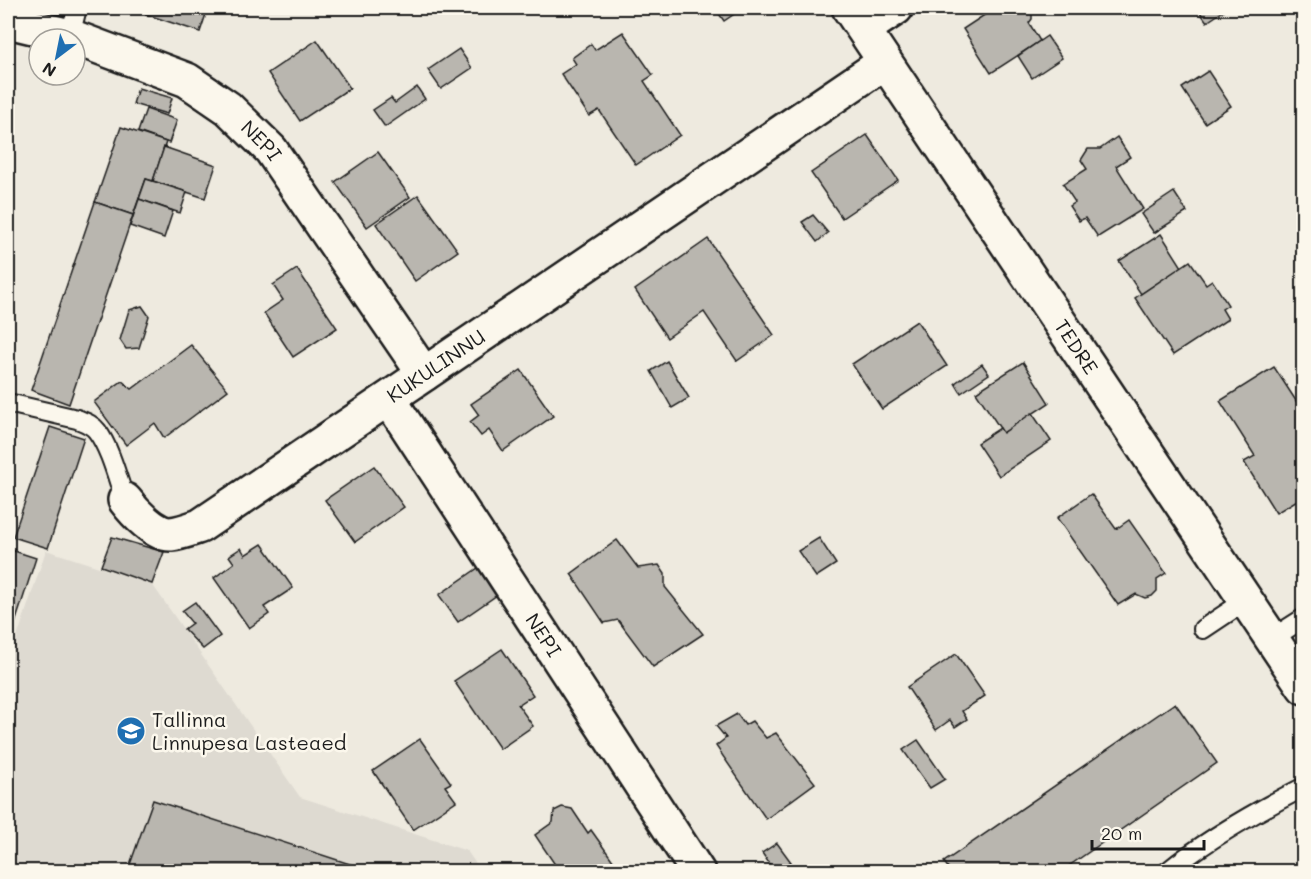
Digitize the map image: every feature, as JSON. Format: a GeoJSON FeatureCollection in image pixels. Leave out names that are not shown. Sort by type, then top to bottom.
{"type":"FeatureCollection","features":[{"type":"Feature","properties":{"kind":"street"},"geometry":{"type":"LineString","coordinates":[[856,18],[896,8]]}},
{"type":"Feature","properties":{"kind":"street","name":"TEDRE"},"geometry":{"type":"LineString","coordinates":[[856,18],[1304,687]]}},
{"type":"Feature","properties":{"kind":"street","name":"NEPI"},"geometry":{"type":"LineString","coordinates":[[8,21],[74,22],[187,80],[228,108],[271,150],[424,374]]}},
{"type":"Feature","properties":{"kind":"street","name":"KUKULINNU"},"geometry":{"type":"LineString","coordinates":[[125,500],[134,513],[152,526],[169,534],[200,526],[885,62]]}},
{"type":"Feature","properties":{"kind":"street","name":"NEPI"},"geometry":{"type":"LineString","coordinates":[[389,399],[698,872]]}},
{"type":"Feature","properties":{"kind":"lane","name":"KUKULINNU"},"geometry":{"type":"LineString","coordinates":[[8,403],[77,418],[96,430],[104,444],[125,500]]}},
{"type":"Feature","properties":{"kind":"lane"},"geometry":{"type":"LineString","coordinates":[[1203,629],[1245,601]]}},
{"type":"Feature","properties":{"kind":"lane"},"geometry":{"type":"LineString","coordinates":[[1271,639],[1304,618]]}},
{"type":"Feature","properties":{"kind":"lane"},"geometry":{"type":"LineString","coordinates":[[1167,872],[1184,857],[1304,787]]}},
{"type":"Feature","properties":{"kind":"shaded area","name":"Tallinna Linnupesa Lasteaed"},"geometry":{"type":"Polygon","coordinates":[[[46,550],[152,584],[300,797],[467,851],[481,871],[8,872],[8,665],[46,550]]]}},
{"type":"Feature","properties":{"kind":"building"},"geometry":{"type":"Polygon","coordinates":[[[127,8],[208,8],[200,32],[127,8]]]}},
{"type":"Feature","properties":{"kind":"building"},"geometry":{"type":"Polygon","coordinates":[[[715,8],[743,8],[724,21],[715,8]]]}},
{"type":"Feature","properties":{"kind":"building"},"geometry":{"type":"Polygon","coordinates":[[[995,8],[1032,8],[1032,19],[1029,23],[1040,41],[991,73],[963,29],[995,8]]]}},
{"type":"Feature","properties":{"kind":"building"},"geometry":{"type":"Polygon","coordinates":[[[1197,8],[1228,8],[1207,22],[1197,8]]]}},
{"type":"Feature","properties":{"kind":"building"},"geometry":{"type":"Polygon","coordinates":[[[623,32],[653,75],[644,81],[680,135],[636,165],[599,110],[589,116],[561,74],[576,64],[572,58],[591,44],[595,50],[623,32]]]}},
{"type":"Feature","properties":{"kind":"building"},"geometry":{"type":"Polygon","coordinates":[[[1047,36],[1062,58],[1032,78],[1018,56],[1047,36]]]}},
{"type":"Feature","properties":{"kind":"building"},"geometry":{"type":"Polygon","coordinates":[[[317,40],[350,88],[300,121],[268,73],[317,40]]]}},
{"type":"Feature","properties":{"kind":"building"},"geometry":{"type":"Polygon","coordinates":[[[459,49],[472,68],[441,89],[428,70],[459,49]]]}},
{"type":"Feature","properties":{"kind":"building"},"geometry":{"type":"Polygon","coordinates":[[[1208,71],[1231,106],[1205,123],[1182,88],[1208,71]]]}},
{"type":"Feature","properties":{"kind":"building"},"geometry":{"type":"Polygon","coordinates":[[[417,87],[425,99],[385,127],[373,110],[391,98],[395,103],[417,87]]]}},
{"type":"Feature","properties":{"kind":"building"},"geometry":{"type":"Polygon","coordinates":[[[138,88],[172,98],[167,114],[133,104],[138,88]]]}},
{"type":"Feature","properties":{"kind":"building"},"geometry":{"type":"Polygon","coordinates":[[[146,109],[177,120],[169,143],[138,132],[146,109]]]}},
{"type":"Feature","properties":{"kind":"building"},"geometry":{"type":"Polygon","coordinates":[[[121,127],[166,142],[153,181],[146,179],[133,215],[95,202],[121,127]]]}},
{"type":"Feature","properties":{"kind":"building"},"geometry":{"type":"Polygon","coordinates":[[[867,135],[898,180],[842,218],[811,173],[867,135]]]}},
{"type":"Feature","properties":{"kind":"building"},"geometry":{"type":"Polygon","coordinates":[[[1117,137],[1130,157],[1116,166],[1143,209],[1098,237],[1085,218],[1079,221],[1069,206],[1075,202],[1063,184],[1087,169],[1081,160],[1088,149],[1100,149],[1117,137]]]}},
{"type":"Feature","properties":{"kind":"building"},"geometry":{"type":"Polygon","coordinates":[[[164,147],[216,165],[205,198],[153,181],[164,147]]]}},
{"type":"Feature","properties":{"kind":"building"},"geometry":{"type":"Polygon","coordinates":[[[378,152],[410,197],[367,227],[335,182],[378,152]]]}},
{"type":"Feature","properties":{"kind":"building"},"geometry":{"type":"Polygon","coordinates":[[[146,179],[187,192],[180,213],[139,199],[146,179]]]}},
{"type":"Feature","properties":{"kind":"building"},"geometry":{"type":"Polygon","coordinates":[[[1174,192],[1187,212],[1154,233],[1141,214],[1174,192]]]}},
{"type":"Feature","properties":{"kind":"building"},"geometry":{"type":"Polygon","coordinates":[[[418,195],[458,251],[415,281],[376,224],[418,195]]]}},
{"type":"Feature","properties":{"kind":"building"},"geometry":{"type":"Polygon","coordinates":[[[139,199],[173,211],[164,238],[130,226],[139,199]]]}},
{"type":"Feature","properties":{"kind":"building"},"geometry":{"type":"Polygon","coordinates":[[[95,202],[133,215],[69,404],[31,390],[95,202]]]}},
{"type":"Feature","properties":{"kind":"building"},"geometry":{"type":"Polygon","coordinates":[[[813,215],[828,233],[817,242],[802,222],[813,215]]]}},
{"type":"Feature","properties":{"kind":"building"},"geometry":{"type":"Polygon","coordinates":[[[1161,234],[1182,267],[1141,294],[1119,261],[1161,234]]]}},
{"type":"Feature","properties":{"kind":"building"},"geometry":{"type":"Polygon","coordinates":[[[708,239],[774,335],[737,361],[704,312],[667,338],[635,290],[708,239]]]}},
{"type":"Feature","properties":{"kind":"building"},"geometry":{"type":"Polygon","coordinates":[[[1190,261],[1206,284],[1212,280],[1228,305],[1222,309],[1228,319],[1173,355],[1135,298],[1190,261]]]}},
{"type":"Feature","properties":{"kind":"building"},"geometry":{"type":"Polygon","coordinates":[[[297,269],[337,328],[293,357],[264,313],[283,300],[273,285],[297,269]]]}},
{"type":"Feature","properties":{"kind":"building"},"geometry":{"type":"Polygon","coordinates":[[[142,306],[149,316],[139,348],[126,349],[120,340],[129,310],[142,306]]]}},
{"type":"Feature","properties":{"kind":"building"},"geometry":{"type":"Polygon","coordinates":[[[917,321],[947,366],[882,409],[852,364],[917,321]]]}},
{"type":"Feature","properties":{"kind":"building"},"geometry":{"type":"Polygon","coordinates":[[[191,345],[228,390],[164,438],[155,423],[126,445],[94,402],[122,381],[132,389],[191,345]]]}},
{"type":"Feature","properties":{"kind":"building"},"geometry":{"type":"Polygon","coordinates":[[[667,361],[689,398],[672,408],[651,371],[667,361]]]}},
{"type":"Feature","properties":{"kind":"building"},"geometry":{"type":"Polygon","coordinates":[[[1023,362],[1049,403],[1003,433],[976,392],[1023,362]]]}},
{"type":"Feature","properties":{"kind":"building"},"geometry":{"type":"Polygon","coordinates":[[[982,364],[989,374],[961,393],[955,383],[982,364]]]}},
{"type":"Feature","properties":{"kind":"building"},"geometry":{"type":"Polygon","coordinates":[[[1274,367],[1304,413],[1304,428],[1297,432],[1304,442],[1304,496],[1276,513],[1244,462],[1255,456],[1220,401],[1274,367]]]}},
{"type":"Feature","properties":{"kind":"building"},"geometry":{"type":"Polygon","coordinates":[[[521,370],[553,416],[503,451],[489,430],[481,436],[470,422],[479,415],[471,404],[521,370]]]}},
{"type":"Feature","properties":{"kind":"building"},"geometry":{"type":"Polygon","coordinates":[[[1032,413],[1051,441],[999,476],[977,443],[1000,428],[1003,433],[1032,413]]]}},
{"type":"Feature","properties":{"kind":"building"},"geometry":{"type":"Polygon","coordinates":[[[50,427],[84,438],[48,548],[13,537],[50,427]]]}},
{"type":"Feature","properties":{"kind":"building"},"geometry":{"type":"Polygon","coordinates":[[[374,466],[404,507],[355,542],[325,500],[374,466]]]}},
{"type":"Feature","properties":{"kind":"building"},"geometry":{"type":"Polygon","coordinates":[[[1091,494],[1116,529],[1129,520],[1166,573],[1157,579],[1157,591],[1152,596],[1145,598],[1136,594],[1118,605],[1057,518],[1091,494]]]}},
{"type":"Feature","properties":{"kind":"building"},"geometry":{"type":"Polygon","coordinates":[[[112,537],[164,552],[152,584],[101,566],[112,537]]]}},
{"type":"Feature","properties":{"kind":"building"},"geometry":{"type":"Polygon","coordinates":[[[819,538],[836,564],[816,577],[798,551],[819,538]]]}},
{"type":"Feature","properties":{"kind":"building"},"geometry":{"type":"Polygon","coordinates":[[[617,540],[638,568],[659,565],[665,574],[665,587],[703,634],[653,667],[618,620],[604,623],[571,574],[617,540]]]}},
{"type":"Feature","properties":{"kind":"building"},"geometry":{"type":"Polygon","coordinates":[[[262,544],[293,588],[264,607],[269,614],[249,628],[214,578],[234,563],[229,556],[241,548],[245,555],[262,544]]]}},
{"type":"Feature","properties":{"kind":"building"},"geometry":{"type":"Polygon","coordinates":[[[8,549],[36,558],[8,645],[8,549]]]}},
{"type":"Feature","properties":{"kind":"building"},"geometry":{"type":"Polygon","coordinates":[[[478,568],[497,595],[458,622],[439,595],[478,568]]]}},
{"type":"Feature","properties":{"kind":"building"},"geometry":{"type":"Polygon","coordinates":[[[195,602],[220,636],[203,649],[184,629],[192,623],[182,611],[195,602]]]}},
{"type":"Feature","properties":{"kind":"building"},"geometry":{"type":"Polygon","coordinates":[[[502,649],[533,695],[518,705],[533,726],[500,749],[454,681],[502,649]]]}},
{"type":"Feature","properties":{"kind":"building"},"geometry":{"type":"Polygon","coordinates":[[[956,654],[985,696],[962,711],[967,719],[955,727],[950,720],[936,730],[907,687],[956,654]]]}},
{"type":"Feature","properties":{"kind":"building"},"geometry":{"type":"Polygon","coordinates":[[[1175,703],[1217,763],[1060,872],[951,872],[944,862],[1175,703]]]}},
{"type":"Feature","properties":{"kind":"building"},"geometry":{"type":"Polygon","coordinates":[[[737,714],[745,725],[752,721],[766,738],[776,733],[815,783],[766,819],[716,746],[726,738],[716,726],[737,714]]]}},
{"type":"Feature","properties":{"kind":"building"},"geometry":{"type":"Polygon","coordinates":[[[420,739],[451,783],[445,786],[456,801],[413,830],[373,771],[420,739]]]}},
{"type":"Feature","properties":{"kind":"building"},"geometry":{"type":"Polygon","coordinates":[[[918,740],[945,779],[930,788],[903,750],[918,740]]]}},
{"type":"Feature","properties":{"kind":"building"},"geometry":{"type":"Polygon","coordinates":[[[153,800],[356,866],[354,872],[134,872],[128,870],[153,800]]]}},
{"type":"Feature","properties":{"kind":"building"},"geometry":{"type":"Polygon","coordinates":[[[562,807],[572,809],[588,833],[591,830],[621,872],[548,872],[556,866],[535,835],[553,822],[554,811],[562,807]]]}},
{"type":"Feature","properties":{"kind":"building"},"geometry":{"type":"Polygon","coordinates":[[[777,843],[791,862],[775,872],[762,853],[777,843]]]}},
{"type":"Feature","properties":{"kind":"place","name":"Tallinna Linnupesa Lasteaed"},"geometry":{"type":"Point","coordinates":[131,731]}}]}
